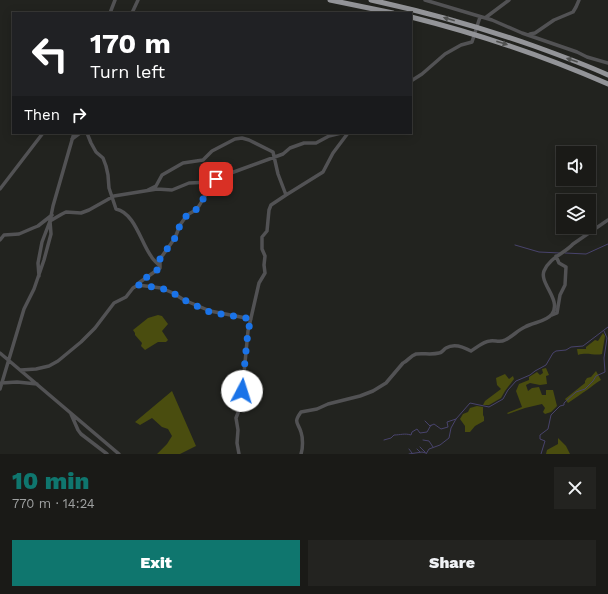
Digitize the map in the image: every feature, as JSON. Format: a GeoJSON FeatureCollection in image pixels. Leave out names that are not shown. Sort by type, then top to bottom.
{"type":"FeatureCollection","features":[{"type":"Feature","properties":{"kind":"highway"},"geometry":{"type":"LineString","coordinates":[[330,0],[388,12]]}},
{"type":"Feature","properties":{"kind":"highway"},"geometry":{"type":"LineString","coordinates":[[370,0],[477,27],[586,65],[608,75]]}},
{"type":"Feature","properties":{"kind":"highway"},"geometry":{"type":"LineString","coordinates":[[412,17],[475,34],[563,64],[608,84]]}},
{"type":"Feature","properties":{"kind":"street"},"geometry":{"type":"LineString","coordinates":[[110,12],[114,0]]}},
{"type":"Feature","properties":{"kind":"street"},"geometry":{"type":"LineString","coordinates":[[132,12],[138,0]]}},
{"type":"Feature","properties":{"kind":"street"},"geometry":{"type":"LineString","coordinates":[[425,0],[485,18],[608,64]]}},
{"type":"Feature","properties":{"kind":"street"},"geometry":{"type":"LineString","coordinates":[[485,18],[509,0]]}},
{"type":"Feature","properties":{"kind":"street"},"geometry":{"type":"LineString","coordinates":[[527,34],[535,33],[554,20],[573,12],[579,0]]}},
{"type":"Feature","properties":{"kind":"street"},"geometry":{"type":"LineString","coordinates":[[412,80],[422,74],[445,54],[461,45],[472,42],[480,17]]}},
{"type":"Feature","properties":{"kind":"street"},"geometry":{"type":"LineString","coordinates":[[0,189],[42,134]]}},
{"type":"Feature","properties":{"kind":"street"},"geometry":{"type":"LineString","coordinates":[[39,276],[38,263],[40,249],[52,215],[74,134]]}},
{"type":"Feature","properties":{"kind":"street"},"geometry":{"type":"LineString","coordinates":[[72,139],[79,134]]}},
{"type":"Feature","properties":{"kind":"street"},"geometry":{"type":"LineString","coordinates":[[88,134],[91,143],[96,152],[103,158],[106,166],[111,197],[116,209],[125,213],[134,224],[150,256],[160,266]]}},
{"type":"Feature","properties":{"kind":"street"},"geometry":{"type":"LineString","coordinates":[[50,221],[66,212],[76,213],[89,210],[111,197],[148,190],[168,190],[179,188],[188,183],[211,182],[283,154],[290,148],[304,143],[316,143],[329,136],[337,134]]}},
{"type":"Feature","properties":{"kind":"street"},"geometry":{"type":"LineString","coordinates":[[240,454],[237,443],[238,430],[236,418],[241,405],[247,340],[251,319],[259,283],[265,273],[265,256],[262,249],[262,237],[267,231],[269,210],[271,205],[323,172],[333,153],[347,134]]}},
{"type":"Feature","properties":{"kind":"street"},"geometry":{"type":"LineString","coordinates":[[148,190],[156,186],[162,174],[187,162],[203,160],[212,151],[235,139],[242,138],[273,152],[278,174],[286,195]]}},
{"type":"Feature","properties":{"kind":"street"},"geometry":{"type":"LineString","coordinates":[[21,370],[49,366],[58,361],[90,333],[114,303],[126,297],[133,288],[158,269],[160,266],[160,259],[175,238],[180,225],[187,215],[194,212],[199,206],[210,190],[211,182]]}},
{"type":"Feature","properties":{"kind":"street"},"geometry":{"type":"LineString","coordinates":[[0,240],[4,235],[18,234],[38,226],[52,215]]}},
{"type":"Feature","properties":{"kind":"street"},"geometry":{"type":"LineString","coordinates":[[549,316],[553,313],[554,303],[543,275],[547,266],[556,256],[569,249],[572,244],[608,220]]}},
{"type":"Feature","properties":{"kind":"street"},"geometry":{"type":"LineString","coordinates":[[0,389],[24,309],[39,276],[51,234],[50,221]]}},
{"type":"Feature","properties":{"kind":"street"},"geometry":{"type":"LineString","coordinates":[[301,454],[303,448],[301,431],[297,425],[297,420],[301,412],[317,409],[328,404],[373,391],[386,383],[403,363],[412,356],[426,353],[438,354],[453,346],[465,348],[471,351],[487,342],[507,340],[526,326],[539,322],[557,313],[560,295],[565,285],[566,267],[559,263],[556,256]]}},
{"type":"Feature","properties":{"kind":"street"},"geometry":{"type":"LineString","coordinates":[[138,285],[161,288],[210,312],[251,319]]}},
{"type":"Feature","properties":{"kind":"street"},"geometry":{"type":"LineString","coordinates":[[0,353],[119,454]]}},
{"type":"Feature","properties":{"kind":"street"},"geometry":{"type":"LineString","coordinates":[[1,383],[17,382],[39,385]]}},
{"type":"Feature","properties":{"kind":"street"},"geometry":{"type":"LineString","coordinates":[[70,413],[81,434],[106,454]]}},
{"type":"Feature","properties":{"kind":"shaded area"},"geometry":{"type":"Polygon","coordinates":[[[158,315],[162,316],[168,324],[162,331],[168,340],[166,342],[158,342],[145,350],[141,346],[142,343],[135,335],[133,330],[148,318],[158,315]]]}},
{"type":"Feature","properties":{"kind":"shaded area"},"geometry":{"type":"Polygon","coordinates":[[[603,333],[605,336],[602,354],[578,355],[577,349],[586,349],[586,347],[595,340],[598,341],[603,333]]]}},
{"type":"Feature","properties":{"kind":"shaded area"},"geometry":{"type":"Polygon","coordinates":[[[546,368],[549,375],[546,376],[547,384],[540,385],[530,383],[526,385],[528,391],[532,388],[539,387],[542,395],[546,395],[546,390],[553,390],[557,406],[551,412],[545,414],[543,412],[545,408],[542,404],[508,414],[507,413],[522,407],[516,391],[519,384],[529,380],[529,377],[537,372],[540,375],[543,373],[542,369],[546,368]]]}},
{"type":"Feature","properties":{"kind":"shaded area"},"geometry":{"type":"Polygon","coordinates":[[[596,371],[601,380],[568,403],[565,399],[585,383],[587,378],[591,377],[596,371]]]}},
{"type":"Feature","properties":{"kind":"shaded area"},"geometry":{"type":"Polygon","coordinates":[[[505,374],[509,379],[513,376],[514,379],[501,398],[489,405],[483,405],[485,401],[501,389],[497,385],[496,378],[505,374]]]}},
{"type":"Feature","properties":{"kind":"shaded area"},"geometry":{"type":"Polygon","coordinates":[[[172,391],[196,446],[180,454],[157,454],[167,444],[172,436],[168,429],[162,427],[152,418],[140,425],[135,422],[172,391]]]}},
{"type":"Feature","properties":{"kind":"shaded area"},"geometry":{"type":"Polygon","coordinates":[[[477,406],[483,407],[484,421],[475,426],[470,432],[465,432],[465,426],[460,419],[463,414],[468,412],[470,408],[477,406]]]}},
{"type":"Feature","properties":{"kind":"shaded area"},"geometry":{"type":"Polygon","coordinates":[[[558,438],[566,446],[570,454],[546,454],[547,450],[558,444],[558,438]]]}},
{"type":"Feature","properties":{"kind":"waterway"},"geometry":{"type":"LineString","coordinates":[[565,253],[586,254],[608,244]]}},
{"type":"Feature","properties":{"kind":"waterway"},"geometry":{"type":"LineString","coordinates":[[515,245],[539,252],[560,253]]}},
{"type":"Feature","properties":{"kind":"waterway"},"geometry":{"type":"LineString","coordinates":[[426,454],[429,449],[440,445],[449,438],[451,428],[456,419],[470,403],[489,407],[503,399],[508,390],[516,381],[530,375],[546,365],[553,353],[556,351],[566,350],[571,347],[583,346],[608,327]]}},
{"type":"Feature","properties":{"kind":"waterway"},"geometry":{"type":"LineString","coordinates":[[541,454],[545,441],[540,439],[540,435],[548,429],[551,415],[560,406],[564,405],[564,403],[576,392],[585,389],[596,376],[605,372],[604,358],[607,338],[604,331]]}},
{"type":"Feature","properties":{"kind":"waterway"},"geometry":{"type":"LineString","coordinates":[[425,421],[430,426],[434,424],[441,429],[448,427],[447,422],[456,419]]}},
{"type":"Feature","properties":{"kind":"waterway"},"geometry":{"type":"LineString","coordinates":[[384,440],[391,438],[394,435],[411,435],[412,432],[417,429],[420,433],[427,432],[431,425]]}},
{"type":"Feature","properties":{"kind":"waterway"},"geometry":{"type":"LineString","coordinates":[[423,440],[429,441],[433,447]]}},
{"type":"Feature","properties":{"kind":"waterway"},"geometry":{"type":"LineString","coordinates":[[420,447],[425,452]]}},
{"type":"Feature","properties":{"kind":"waterway"},"geometry":{"type":"LineString","coordinates":[[409,449],[412,453]]}},
{"type":"Feature","properties":{"kind":"waterway"},"geometry":{"type":"LineString","coordinates":[[417,449],[420,452]]}},
{"type":"Feature","properties":{"kind":"waterway"},"geometry":{"type":"LineString","coordinates":[[409,454],[422,452],[426,453]]}},
{"type":"Feature","properties":{"kind":"route"},"geometry":{"type":"LineString","coordinates":[[216,179],[211,182],[210,190],[199,206],[194,212],[187,215],[180,225],[175,238],[160,259],[160,268],[138,285],[143,284],[161,288],[210,312],[251,319],[248,331],[242,391]]}}]}
